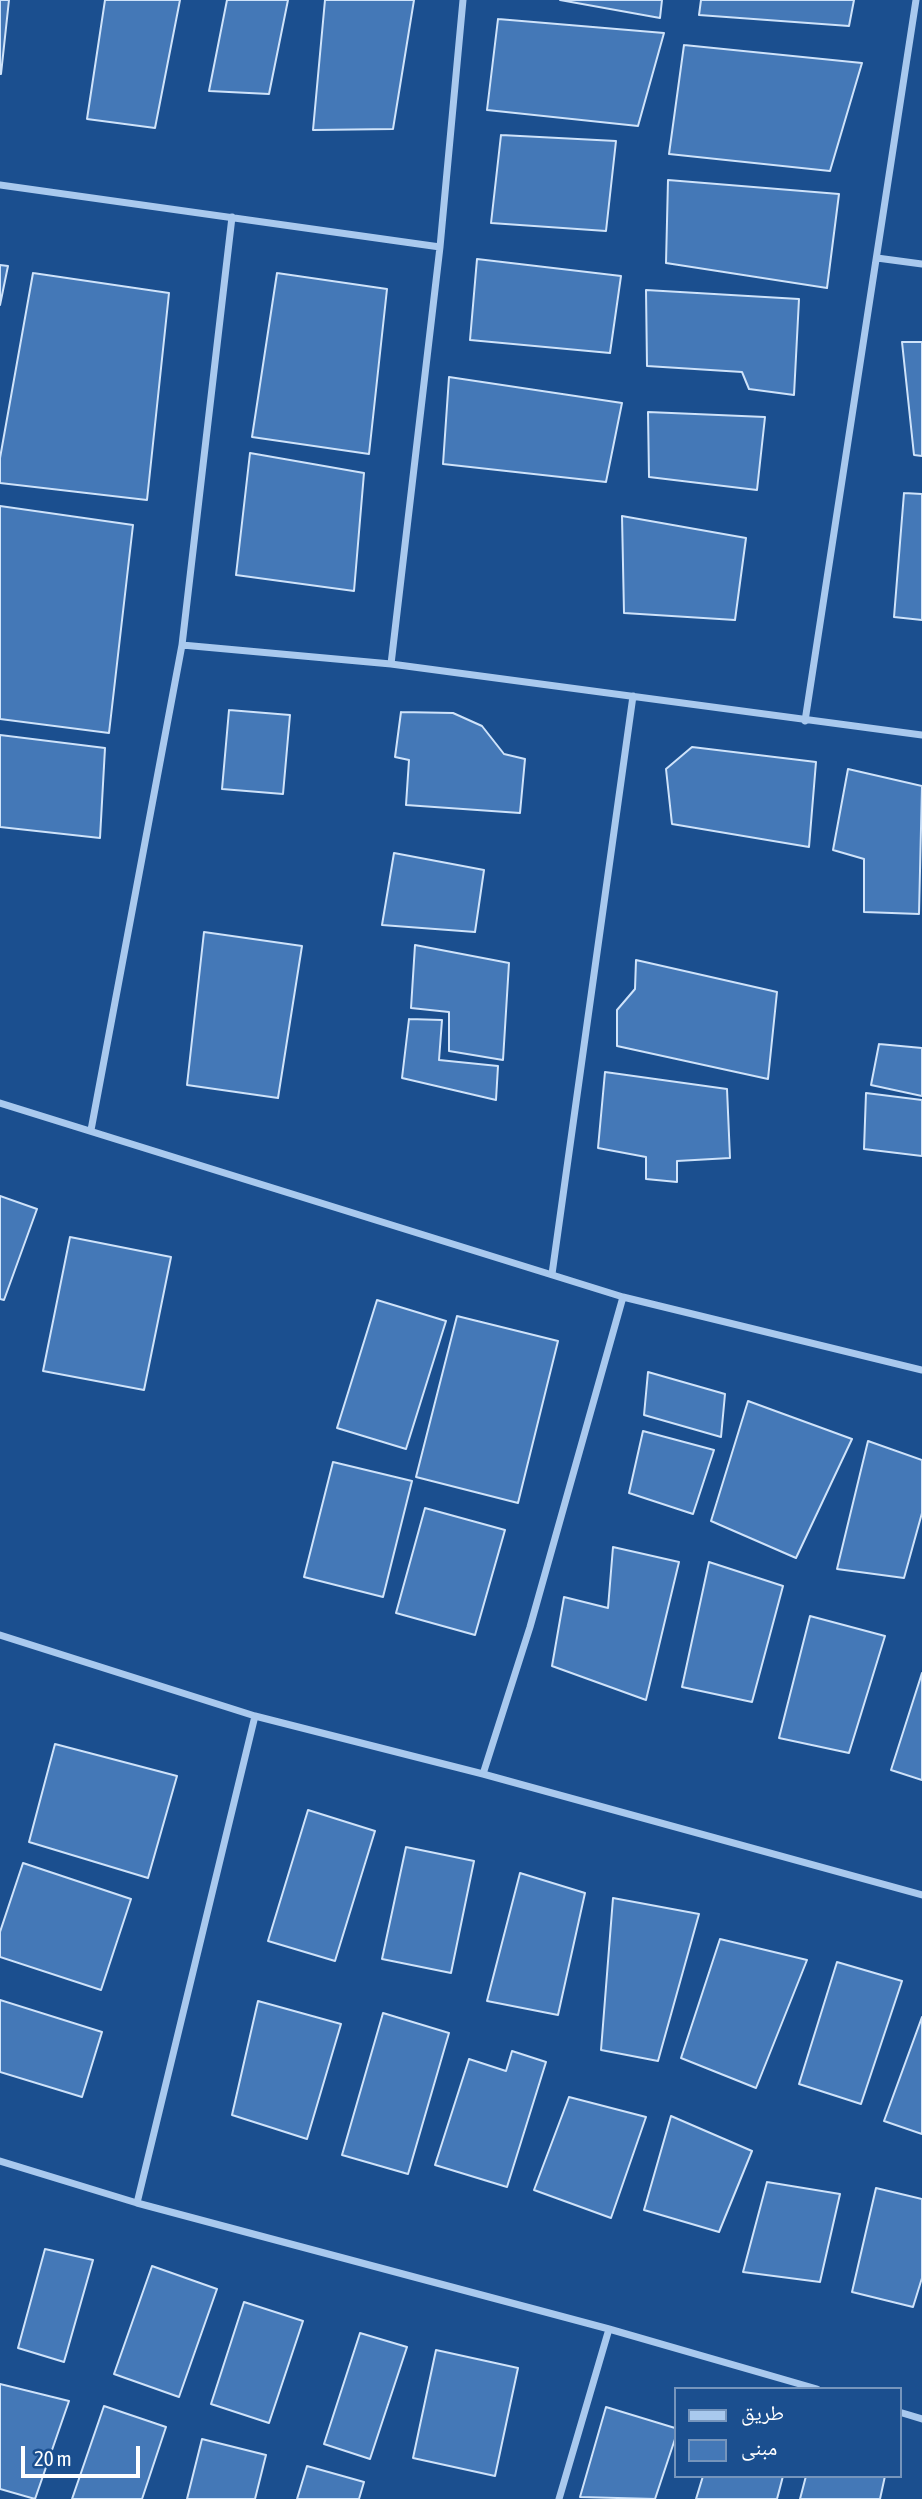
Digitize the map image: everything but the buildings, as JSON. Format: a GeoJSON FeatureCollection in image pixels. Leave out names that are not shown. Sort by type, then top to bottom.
{"type":"FeatureCollection","features":[{"type":"Feature","properties":{"kind":"street"},"geometry":{"type":"LineString","coordinates":[[391,664],[440,247],[463,0]]}},
{"type":"Feature","properties":{"kind":"street"},"geometry":{"type":"LineString","coordinates":[[806,720],[916,0]]}},
{"type":"Feature","properties":{"kind":"street"},"geometry":{"type":"LineString","coordinates":[[0,185],[440,247]]}},
{"type":"Feature","properties":{"kind":"street"},"geometry":{"type":"LineString","coordinates":[[91,1130],[182,645],[232,217]]}},
{"type":"Feature","properties":{"kind":"street"},"geometry":{"type":"LineString","coordinates":[[877,258],[922,264]]}},
{"type":"Feature","properties":{"kind":"street"},"geometry":{"type":"LineString","coordinates":[[182,645],[391,664],[922,736]]}},
{"type":"Feature","properties":{"kind":"street"},"geometry":{"type":"LineString","coordinates":[[552,1274],[633,696]]}},
{"type":"Feature","properties":{"kind":"street"},"geometry":{"type":"LineString","coordinates":[[0,1103],[623,1297],[922,1370]]}},
{"type":"Feature","properties":{"kind":"street"},"geometry":{"type":"LineString","coordinates":[[484,1774],[530,1627],[623,1297]]}},
{"type":"Feature","properties":{"kind":"street"},"geometry":{"type":"LineString","coordinates":[[0,1636],[255,1716],[484,1774],[922,1895]]}},
{"type":"Feature","properties":{"kind":"street"},"geometry":{"type":"LineString","coordinates":[[137,2203],[255,1716]]}},
{"type":"Feature","properties":{"kind":"street"},"geometry":{"type":"LineString","coordinates":[[0,2161],[137,2203],[609,2329],[810,2387]]}},
{"type":"Feature","properties":{"kind":"street"},"geometry":{"type":"LineString","coordinates":[[559,2499],[609,2329]]}},
{"type":"Feature","properties":{"kind":"street"},"geometry":{"type":"LineString","coordinates":[[901,2413],[922,2419]]}}]}
